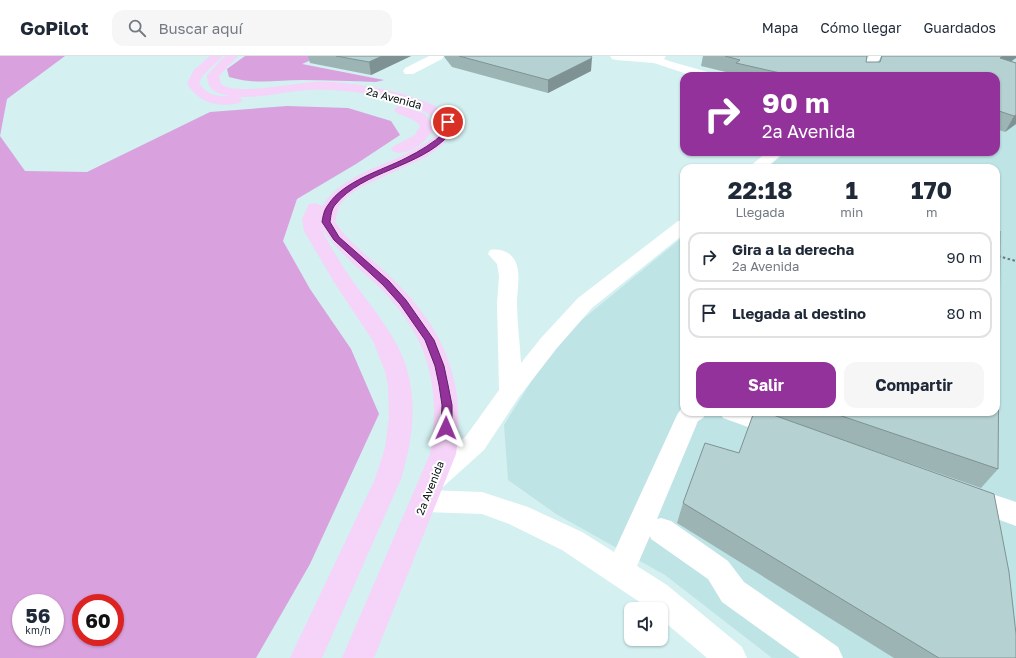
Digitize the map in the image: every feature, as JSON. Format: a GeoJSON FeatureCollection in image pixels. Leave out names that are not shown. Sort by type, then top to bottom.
{"type":"FeatureCollection","features":[{"type":"Feature","properties":{"kind":"main road","name":"2a Avenida"},"geometry":{"type":"LineString","coordinates":[[217,56],[198,73],[193,83],[196,91],[209,99],[233,100],[296,94],[340,95],[366,100],[407,112],[424,120],[427,126],[426,131],[410,144],[352,174],[331,187],[318,202],[311,219],[312,228],[334,268],[358,304],[382,334],[391,355],[398,378],[402,410],[396,456],[388,479],[306,658]]}},
{"type":"Feature","properties":{"kind":"main road","name":"2a Avenida"},"geometry":{"type":"LineString","coordinates":[[232,56],[213,75],[213,83],[225,91],[244,92],[315,86],[349,88],[425,106],[440,114],[448,122],[447,134],[435,145],[408,160],[363,180],[343,193],[332,204],[326,222],[337,239],[386,283],[403,302],[430,340],[440,366],[447,405],[443,454],[430,490],[358,658]]}},
{"type":"Feature","properties":{"kind":"street"},"geometry":{"type":"LineString","coordinates":[[409,71],[438,56]]}},
{"type":"Feature","properties":{"kind":"street"},"geometry":{"type":"LineString","coordinates":[[616,56],[658,58],[665,64],[693,72]]}},
{"type":"Feature","properties":{"kind":"street"},"geometry":{"type":"LineString","coordinates":[[869,72],[873,58],[877,56]]}},
{"type":"Feature","properties":{"kind":"street"},"geometry":{"type":"LineString","coordinates":[[761,164],[771,156]]}},
{"type":"Feature","properties":{"kind":"street"},"geometry":{"type":"LineString","coordinates":[[680,228],[585,303],[549,343],[511,391],[475,443],[430,490],[482,503],[518,515],[572,541],[656,595],[731,658]]}},
{"type":"Feature","properties":{"kind":"street"},"geometry":{"type":"LineString","coordinates":[[497,254],[506,262],[509,276],[508,304],[511,391]]}},
{"type":"Feature","properties":{"kind":"street"},"geometry":{"type":"LineString","coordinates":[[620,572],[689,416]]}},
{"type":"Feature","properties":{"kind":"street"},"geometry":{"type":"LineString","coordinates":[[742,416],[798,436]]}},
{"type":"Feature","properties":{"kind":"street"},"geometry":{"type":"LineString","coordinates":[[947,490],[1016,514]]}},
{"type":"Feature","properties":{"kind":"street"},"geometry":{"type":"LineString","coordinates":[[661,530],[718,570],[733,592],[827,658]]}},
{"type":"Feature","properties":{"kind":"path"},"geometry":{"type":"LineString","coordinates":[[1000,257],[1016,261]]}},
{"type":"Feature","properties":{"kind":"shaded area"},"geometry":{"type":"Polygon","coordinates":[[[0,56],[65,56],[7,99],[0,136],[0,56]]]}},
{"type":"Feature","properties":{"kind":"shaded area"},"geometry":{"type":"Polygon","coordinates":[[[245,56],[320,56],[302,64],[384,80],[376,82],[302,80],[266,82],[248,81],[229,77],[227,69],[245,56]]]}},
{"type":"Feature","properties":{"kind":"shaded area"},"geometry":{"type":"Polygon","coordinates":[[[814,56],[1016,56],[1016,658],[772,658],[665,575],[556,514],[508,480],[504,425],[539,369],[572,328],[680,239],[680,416],[1000,416],[1000,164],[772,164],[781,156],[1000,156],[1000,72],[960,72],[814,56]]]}},
{"type":"Feature","properties":{"kind":"shaded area"},"geometry":{"type":"Polygon","coordinates":[[[287,106],[348,108],[391,121],[400,135],[356,164],[297,199],[283,241],[310,289],[351,349],[379,414],[310,564],[256,658],[0,658],[0,136],[25,171],[87,172],[210,112],[287,106]]]}},
{"type":"Feature","properties":{"kind":"building"},"geometry":{"type":"Polygon","coordinates":[[[336,56],[382,56],[369,62],[336,56]]]}},
{"type":"Feature","properties":{"kind":"building"},"geometry":{"type":"Polygon","coordinates":[[[459,56],[591,56],[592,58],[548,80],[459,56]]]}},
{"type":"Feature","properties":{"kind":"building"},"geometry":{"type":"Polygon","coordinates":[[[725,56],[867,56],[866,62],[880,62],[882,56],[1003,56],[1000,58],[1016,63],[1016,115],[1014,116],[1000,111],[1000,72],[776,72],[736,63],[740,60],[725,56]]]}},
{"type":"Feature","properties":{"kind":"building"},"geometry":{"type":"Polygon","coordinates":[[[753,416],[776,416],[994,494],[1009,572],[1016,634],[1016,658],[939,658],[683,503],[705,443],[739,453],[753,416]]]}},
{"type":"Feature","properties":{"kind":"building"},"geometry":{"type":"Polygon","coordinates":[[[842,416],[998,416],[998,469],[842,416]]]}},
{"type":"Feature","properties":{"kind":"route"},"geometry":{"type":"LineString","coordinates":[[446,428],[447,405],[444,385],[440,366],[430,340],[403,302],[386,283],[337,239],[326,222],[332,204],[343,193],[363,180],[408,160],[435,145],[447,134],[449,128],[448,122]]}}]}
